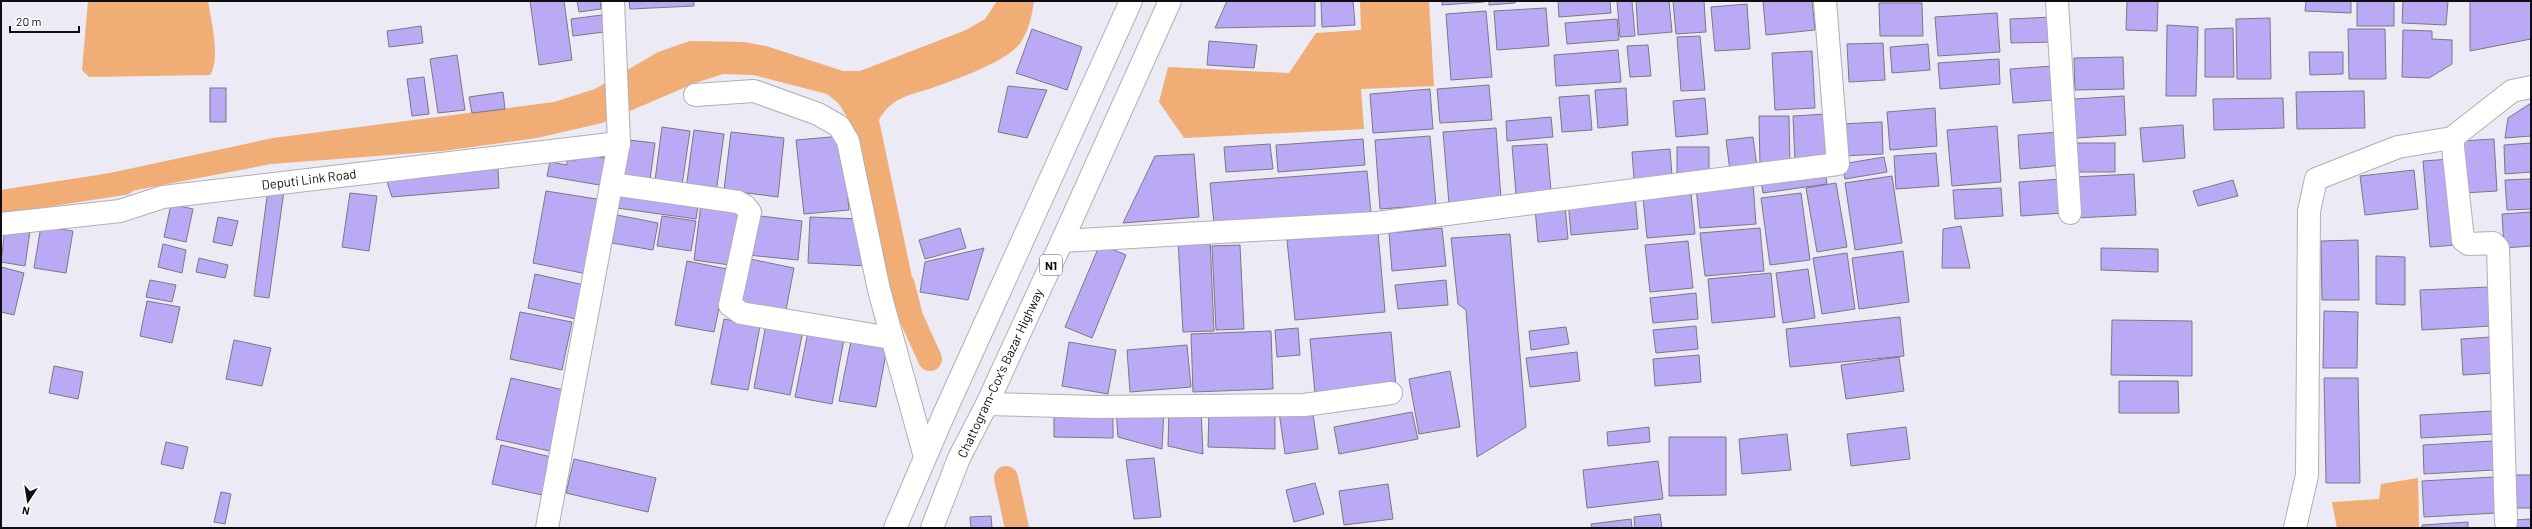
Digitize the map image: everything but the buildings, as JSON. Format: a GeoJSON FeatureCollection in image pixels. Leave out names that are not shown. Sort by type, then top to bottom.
{"type":"FeatureCollection","features":[{"type":"Feature","properties":{"kind":"main road"},"geometry":{"type":"LineString","coordinates":[[547,528],[619,143],[613,1]]}},
{"type":"Feature","properties":{"kind":"main road"},"geometry":{"type":"LineString","coordinates":[[895,528],[925,457],[1131,1]]}},
{"type":"Feature","properties":{"kind":"main road","name":"Chattogram-Cox's Bazar Highway"},"geometry":{"type":"LineString","coordinates":[[932,528],[959,458],[987,404],[1170,1]]}},
{"type":"Feature","properties":{"kind":"main road"},"geometry":{"type":"LineString","coordinates":[[1062,241],[1377,223],[1838,164],[1825,1]]}},
{"type":"Feature","properties":{"kind":"main road"},"geometry":{"type":"LineString","coordinates":[[2057,1],[2070,213]]}},
{"type":"Feature","properties":{"kind":"main road"},"geometry":{"type":"LineString","coordinates":[[2295,528],[2306,475],[2309,211],[2316,179],[2398,147],[2452,138],[2512,91],[2531,87]]}},
{"type":"Feature","properties":{"kind":"main road"},"geometry":{"type":"LineString","coordinates":[[695,94],[754,91],[818,114],[839,126],[848,141],[879,290],[925,457]]}},
{"type":"Feature","properties":{"kind":"main road"},"geometry":{"type":"LineString","coordinates":[[2452,138],[2463,240],[2468,244],[2493,243],[2498,248],[2506,522]]}},
{"type":"Feature","properties":{"kind":"main road","name":"Deputi Link Road"},"geometry":{"type":"LineString","coordinates":[[1,224],[120,211],[171,196],[619,143]]}},
{"type":"Feature","properties":{"kind":"main road"},"geometry":{"type":"LineString","coordinates":[[612,184],[738,202],[745,206],[750,212],[730,305],[741,314],[891,338]]}},
{"type":"Feature","properties":{"kind":"main road"},"geometry":{"type":"LineString","coordinates":[[987,404],[1096,407],[1304,405],[1392,393]]}},
{"type":"Feature","properties":{"kind":"shaded area"},"geometry":{"type":"Polygon","coordinates":[[[88,1],[208,1],[215,50],[215,60],[210,75],[89,77],[82,70],[88,1]]]}},
{"type":"Feature","properties":{"kind":"shaded area"},"geometry":{"type":"Polygon","coordinates":[[[997,1],[1034,1],[1028,27],[1021,42],[1004,57],[992,64],[951,81],[900,99],[888,107],[879,120],[917,301],[917,309],[911,317],[900,315],[894,308],[847,117],[839,104],[827,94],[753,75],[723,74],[695,83],[602,123],[537,138],[443,151],[271,164],[100,197],[91,188],[91,177],[273,138],[554,102],[595,89],[658,52],[690,41],[744,42],[766,46],[843,71],[860,71],[966,30],[985,19],[997,1]]]}},
{"type":"Feature","properties":{"kind":"shaded area"},"geometry":{"type":"Polygon","coordinates":[[[1360,1],[1429,1],[1434,86],[1361,89],[1364,129],[1184,138],[1159,102],[1168,67],[1289,73],[1316,33],[1361,30],[1360,1]]]}},
{"type":"Feature","properties":{"kind":"shaded area"},"geometry":{"type":"Polygon","coordinates":[[[2418,478],[2419,528],[2337,528],[2332,502],[2379,499],[2381,484],[2418,478]]]}},
{"type":"Feature","properties":{"kind":"waterway"},"geometry":{"type":"LineString","coordinates":[[1,202],[124,183]]}},
{"type":"Feature","properties":{"kind":"waterway"},"geometry":{"type":"LineString","coordinates":[[903,285],[911,317],[930,359]]}},
{"type":"Feature","properties":{"kind":"waterway"},"geometry":{"type":"LineString","coordinates":[[1006,478],[1017,528]]}}]}
